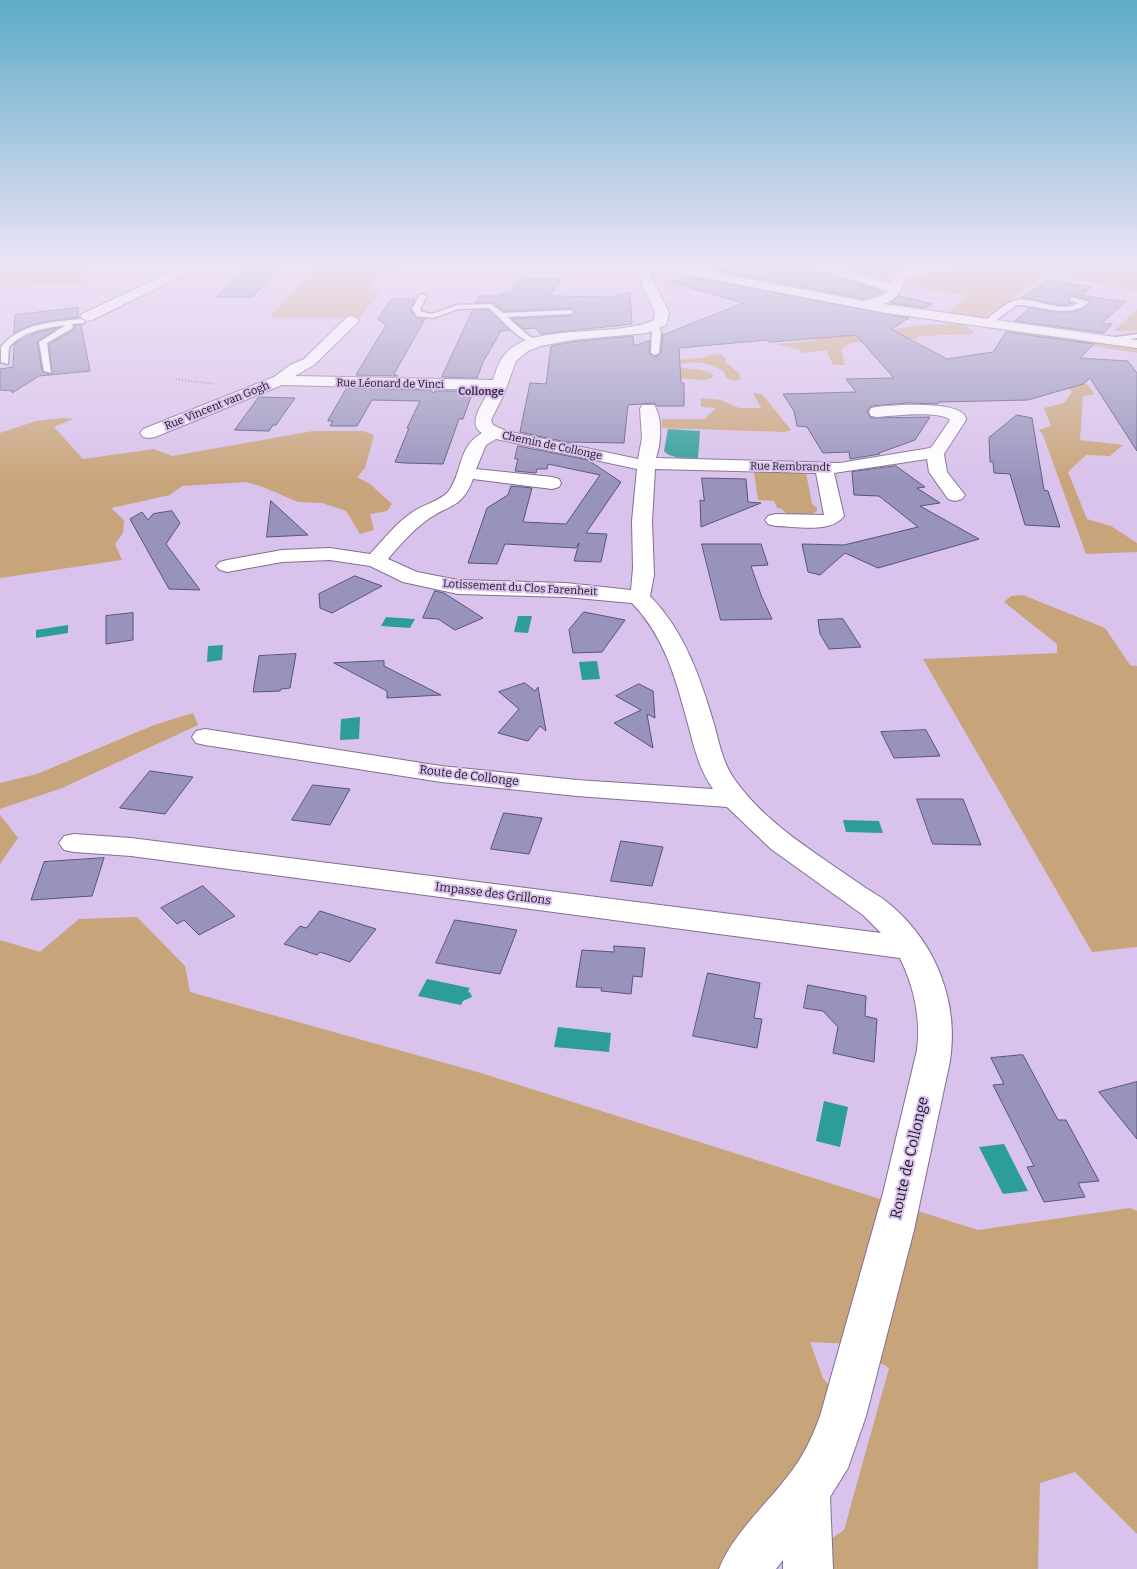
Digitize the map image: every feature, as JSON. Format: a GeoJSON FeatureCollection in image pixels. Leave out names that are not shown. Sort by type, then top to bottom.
{"type":"FeatureCollection","features":[{"type":"Feature","properties":{"kind":"street","name":"Rue Vincent van Gogh"},"geometry":{"type":"LineString","coordinates":[[149,434],[280,380],[295,368],[309,362],[334,337]]}},
{"type":"Feature","properties":{"kind":"street","name":"Chemin de Collonge"},"geometry":{"type":"LineString","coordinates":[[571,337],[537,343],[513,354],[506,364],[499,386],[483,420],[485,428],[494,433],[643,465]]}},
{"type":"Feature","properties":{"kind":"street"},"geometry":{"type":"LineString","coordinates":[[1016,337],[1137,356]]}},
{"type":"Feature","properties":{"kind":"street"},"geometry":{"type":"LineString","coordinates":[[1088,337],[1137,344]]}},
{"type":"Feature","properties":{"kind":"street","name":"Rue Léonard de Vinci"},"geometry":{"type":"LineString","coordinates":[[280,380],[499,386]]}},
{"type":"Feature","properties":{"kind":"street"},"geometry":{"type":"LineString","coordinates":[[639,597],[644,584],[645,572],[642,531],[646,468],[643,465],[650,453],[651,426],[648,409]]}},
{"type":"Feature","properties":{"kind":"street"},"geometry":{"type":"LineString","coordinates":[[877,412],[933,410],[946,411],[958,416],[958,420],[940,448],[935,452],[938,472],[956,495]]}},
{"type":"Feature","properties":{"kind":"street"},"geometry":{"type":"LineString","coordinates":[[375,561],[403,530],[421,515],[452,499],[459,491],[474,450],[479,442],[494,433]]}},
{"type":"Feature","properties":{"kind":"street","name":"Rue Rembrandt"},"geometry":{"type":"LineString","coordinates":[[643,465],[849,467],[935,452]]}},
{"type":"Feature","properties":{"kind":"street"},"geometry":{"type":"LineString","coordinates":[[775,520],[831,520],[834,516],[824,468]]}},
{"type":"Feature","properties":{"kind":"street"},"geometry":{"type":"LineString","coordinates":[[465,473],[552,483]]}},
{"type":"Feature","properties":{"kind":"street","name":"Lotissement du Clos Farenheit"},"geometry":{"type":"LineString","coordinates":[[228,566],[282,556],[348,555],[375,561],[411,577],[458,587],[566,590],[639,597]]}},
{"type":"Feature","properties":{"kind":"street","name":"Route de Collonge"},"geometry":{"type":"LineString","coordinates":[[639,597],[654,610],[667,630],[682,660],[712,763],[722,782],[735,799],[766,830],[886,918],[911,948],[925,972],[936,1031],[931,1066],[912,1158],[844,1416],[831,1451],[806,1492],[744,1569]]}},
{"type":"Feature","properties":{"kind":"street","name":"Route de Collonge"},"geometry":{"type":"LineString","coordinates":[[204,737],[441,774],[577,788],[735,799]]}},
{"type":"Feature","properties":{"kind":"street","name":"Impasse des Grillons"},"geometry":{"type":"LineString","coordinates":[[74,843],[131,847],[911,948]]}},
{"type":"Feature","properties":{"kind":"street"},"geometry":{"type":"LineString","coordinates":[[806,1492],[808,1569]]}},
{"type":"Feature","properties":{"kind":"lane"},"geometry":{"type":"LineString","coordinates":[[5,362],[5,347],[17,337]]}},
{"type":"Feature","properties":{"kind":"lane"},"geometry":{"type":"LineString","coordinates":[[48,371],[44,342],[52,337]]}},
{"type":"Feature","properties":{"kind":"lane"},"geometry":{"type":"LineString","coordinates":[[525,337],[537,343]]}},
{"type":"Feature","properties":{"kind":"lane"},"geometry":{"type":"LineString","coordinates":[[654,353],[657,337]]}},
{"type":"Feature","properties":{"kind":"lane"},"geometry":{"type":"LineString","coordinates":[[1110,340],[1129,337]]}},
{"type":"Feature","properties":{"kind":"shaded area"},"geometry":{"type":"Polygon","coordinates":[[[827,337],[918,337],[917,339],[852,343],[841,349],[845,365],[833,365],[826,350],[801,353],[800,350],[775,344],[816,341],[813,339],[827,337]]]}},
{"type":"Feature","properties":{"kind":"shaded area"},"geometry":{"type":"Polygon","coordinates":[[[1037,337],[1061,337],[1137,348],[1137,353],[1037,337]]]}},
{"type":"Feature","properties":{"kind":"shaded area"},"geometry":{"type":"Polygon","coordinates":[[[712,354],[722,355],[726,359],[725,362],[739,373],[741,378],[734,381],[725,377],[724,372],[717,368],[692,362],[671,366],[703,370],[713,375],[712,378],[703,380],[657,377],[672,361],[706,357],[712,354]]]}},
{"type":"Feature","properties":{"kind":"shaded area"},"geometry":{"type":"Polygon","coordinates":[[[1075,369],[1095,394],[1083,396],[1080,440],[1123,445],[1110,456],[1086,455],[1068,472],[1087,519],[1111,526],[1137,543],[1137,552],[1086,554],[1043,435],[1039,430],[1051,426],[1044,408],[1064,403],[1072,392],[1064,379],[1075,369]]]}},
{"type":"Feature","properties":{"kind":"shaded area"},"geometry":{"type":"Polygon","coordinates":[[[753,393],[762,394],[791,430],[785,432],[662,428],[662,419],[704,419],[716,408],[701,407],[701,398],[721,400],[739,408],[761,408],[753,393]]]}},
{"type":"Feature","properties":{"kind":"shaded area"},"geometry":{"type":"Polygon","coordinates":[[[63,418],[73,419],[54,427],[83,459],[154,449],[172,456],[313,431],[363,431],[374,435],[365,468],[357,477],[370,484],[392,504],[387,511],[370,514],[374,530],[360,534],[346,511],[322,503],[298,502],[246,482],[182,486],[170,495],[111,508],[124,520],[123,533],[115,544],[122,560],[0,578],[0,433],[36,421],[63,418]]]}},
{"type":"Feature","properties":{"kind":"shaded area"},"geometry":{"type":"Polygon","coordinates":[[[668,429],[700,431],[698,458],[680,458],[667,454],[664,451],[668,429]]]}},
{"type":"Feature","properties":{"kind":"shaded area"},"geometry":{"type":"Polygon","coordinates":[[[754,472],[806,473],[812,504],[817,508],[817,511],[807,515],[794,516],[777,508],[774,501],[758,500],[754,472]]]}},
{"type":"Feature","properties":{"kind":"shaded area"},"geometry":{"type":"Polygon","coordinates":[[[1023,595],[1105,628],[1130,665],[1137,666],[1137,947],[1092,952],[923,659],[1057,653],[1057,644],[1004,602],[1011,596],[1023,595]]]}},
{"type":"Feature","properties":{"kind":"shaded area"},"geometry":{"type":"Polygon","coordinates":[[[518,616],[532,616],[528,633],[514,632],[518,616]]]}},
{"type":"Feature","properties":{"kind":"shaded area"},"geometry":{"type":"Polygon","coordinates":[[[386,617],[415,619],[410,628],[381,626],[386,617]]]}},
{"type":"Feature","properties":{"kind":"shaded area"},"geometry":{"type":"Polygon","coordinates":[[[68,625],[68,633],[36,638],[36,630],[68,625]]]}},
{"type":"Feature","properties":{"kind":"shaded area"},"geometry":{"type":"Polygon","coordinates":[[[223,645],[222,660],[207,662],[208,646],[223,645]]]}},
{"type":"Feature","properties":{"kind":"shaded area"},"geometry":{"type":"Polygon","coordinates":[[[597,661],[600,679],[582,680],[579,662],[597,661]]]}},
{"type":"Feature","properties":{"kind":"shaded area"},"geometry":{"type":"Polygon","coordinates":[[[193,713],[198,725],[62,788],[0,809],[0,783],[37,774],[154,725],[193,713]]]}},
{"type":"Feature","properties":{"kind":"shaded area"},"geometry":{"type":"Polygon","coordinates":[[[360,717],[359,739],[340,740],[341,719],[360,717]]]}},
{"type":"Feature","properties":{"kind":"shaded area"},"geometry":{"type":"Polygon","coordinates":[[[0,815],[18,838],[0,864],[0,815]]]}},
{"type":"Feature","properties":{"kind":"shaded area"},"geometry":{"type":"Polygon","coordinates":[[[843,820],[879,821],[883,833],[846,832],[843,820]]]}},
{"type":"Feature","properties":{"kind":"shaded area"},"geometry":{"type":"Polygon","coordinates":[[[137,917],[185,966],[190,992],[481,1073],[978,1230],[1130,1208],[1137,1211],[1137,1534],[1075,1472],[1040,1483],[1038,1569],[793,1569],[794,1564],[844,1530],[889,1368],[850,1344],[810,1342],[823,1378],[834,1392],[814,1439],[797,1466],[719,1569],[0,1569],[0,940],[40,952],[79,919],[137,917]]]}},
{"type":"Feature","properties":{"kind":"shaded area"},"geometry":{"type":"Polygon","coordinates":[[[427,979],[470,988],[468,991],[472,997],[463,1001],[461,1005],[418,996],[427,979]]]}},
{"type":"Feature","properties":{"kind":"shaded area"},"geometry":{"type":"Polygon","coordinates":[[[558,1027],[611,1033],[609,1052],[554,1047],[558,1027]]]}},
{"type":"Feature","properties":{"kind":"shaded area"},"geometry":{"type":"Polygon","coordinates":[[[824,1101],[848,1107],[840,1147],[816,1141],[824,1101]]]}},
{"type":"Feature","properties":{"kind":"shaded area"},"geometry":{"type":"Polygon","coordinates":[[[1004,1144],[1028,1191],[1003,1194],[979,1147],[1004,1144]]]}},
{"type":"Feature","properties":{"kind":"building"},"geometry":{"type":"Polygon","coordinates":[[[28,337],[44,337],[37,342],[42,371],[51,375],[39,376],[12,393],[13,391],[0,390],[0,369],[13,367],[14,345],[28,337]]]}},
{"type":"Feature","properties":{"kind":"building"},"geometry":{"type":"Polygon","coordinates":[[[61,337],[83,337],[90,371],[52,375],[49,344],[61,337]]]}},
{"type":"Feature","properties":{"kind":"building"},"geometry":{"type":"Polygon","coordinates":[[[379,337],[415,337],[394,374],[398,376],[356,375],[379,337]]]}},
{"type":"Feature","properties":{"kind":"building"},"geometry":{"type":"Polygon","coordinates":[[[460,337],[497,337],[483,362],[477,378],[442,377],[460,337]]]}},
{"type":"Feature","properties":{"kind":"building"},"geometry":{"type":"Polygon","coordinates":[[[633,337],[634,346],[650,340],[649,353],[656,357],[661,353],[663,337],[829,337],[771,342],[767,340],[679,348],[681,383],[684,383],[684,406],[657,406],[654,403],[628,405],[624,443],[566,442],[520,432],[530,383],[546,384],[551,346],[572,342],[633,337]]]}},
{"type":"Feature","properties":{"kind":"building"},"geometry":{"type":"Polygon","coordinates":[[[858,337],[906,337],[947,359],[993,352],[1003,337],[1044,337],[1094,344],[1080,358],[1128,361],[1137,373],[1137,451],[1090,378],[1083,384],[1028,400],[939,402],[938,404],[908,403],[871,406],[867,411],[871,418],[930,417],[915,440],[880,454],[850,459],[849,452],[823,453],[807,427],[797,426],[794,411],[783,394],[856,392],[846,379],[894,378],[858,337]]]}},
{"type":"Feature","properties":{"kind":"building"},"geometry":{"type":"Polygon","coordinates":[[[347,388],[430,390],[434,393],[435,391],[473,391],[463,419],[459,419],[443,464],[395,462],[409,428],[407,428],[420,401],[372,400],[357,426],[330,426],[333,421],[328,421],[347,388]]]}},
{"type":"Feature","properties":{"kind":"building"},"geometry":{"type":"Polygon","coordinates":[[[259,397],[295,398],[276,425],[273,425],[269,431],[235,430],[259,397]]]}},
{"type":"Feature","properties":{"kind":"building"},"geometry":{"type":"Polygon","coordinates":[[[1017,415],[1032,418],[1044,490],[1048,491],[1060,527],[1025,525],[1010,474],[994,473],[993,462],[990,462],[989,438],[1017,415]]]}},
{"type":"Feature","properties":{"kind":"building"},"geometry":{"type":"Polygon","coordinates":[[[518,446],[588,460],[621,482],[586,533],[607,534],[601,562],[574,561],[579,543],[576,548],[505,544],[497,564],[468,563],[487,508],[508,495],[511,486],[532,488],[523,522],[566,524],[600,475],[548,464],[547,469],[537,469],[536,473],[515,471],[518,459],[515,459],[518,446]]]}},
{"type":"Feature","properties":{"kind":"building"},"geometry":{"type":"Polygon","coordinates":[[[896,466],[925,487],[917,488],[940,503],[920,506],[979,539],[878,568],[845,553],[820,575],[808,572],[802,544],[844,545],[918,527],[879,496],[854,495],[852,472],[896,466]]]}},
{"type":"Feature","properties":{"kind":"building"},"geometry":{"type":"Polygon","coordinates":[[[702,478],[746,479],[748,502],[761,503],[701,527],[700,500],[704,501],[702,478]]]}},
{"type":"Feature","properties":{"kind":"building"},"geometry":{"type":"Polygon","coordinates":[[[271,501],[308,535],[267,537],[271,501]]]}},
{"type":"Feature","properties":{"kind":"building"},"geometry":{"type":"Polygon","coordinates":[[[172,511],[180,523],[166,544],[200,590],[169,589],[130,519],[142,512],[148,520],[153,514],[172,511]]]}},
{"type":"Feature","properties":{"kind":"building"},"geometry":{"type":"Polygon","coordinates":[[[702,544],[761,544],[768,565],[751,566],[772,619],[721,620],[702,544]]]}},
{"type":"Feature","properties":{"kind":"building"},"geometry":{"type":"Polygon","coordinates":[[[355,576],[382,586],[332,613],[320,608],[319,594],[355,576]]]}},
{"type":"Feature","properties":{"kind":"building"},"geometry":{"type":"Polygon","coordinates":[[[435,591],[444,593],[483,618],[455,630],[438,619],[423,618],[435,591]]]}},
{"type":"Feature","properties":{"kind":"building"},"geometry":{"type":"Polygon","coordinates":[[[584,612],[625,620],[602,652],[573,653],[569,630],[584,612]]]}},
{"type":"Feature","properties":{"kind":"building"},"geometry":{"type":"Polygon","coordinates":[[[133,613],[133,640],[106,644],[106,616],[133,613]]]}},
{"type":"Feature","properties":{"kind":"building"},"geometry":{"type":"Polygon","coordinates":[[[843,619],[861,647],[829,649],[820,634],[818,620],[843,619]]]}},
{"type":"Feature","properties":{"kind":"building"},"geometry":{"type":"Polygon","coordinates":[[[296,654],[290,688],[281,689],[280,691],[253,692],[259,656],[296,654]]]}},
{"type":"Feature","properties":{"kind":"building"},"geometry":{"type":"Polygon","coordinates":[[[384,661],[384,666],[441,695],[387,698],[387,691],[334,663],[384,661]]]}},
{"type":"Feature","properties":{"kind":"building"},"geometry":{"type":"Polygon","coordinates":[[[525,683],[535,691],[538,687],[546,731],[540,726],[528,741],[498,733],[519,709],[499,692],[525,683]]]}},
{"type":"Feature","properties":{"kind":"building"},"geometry":{"type":"Polygon","coordinates":[[[639,684],[653,691],[655,718],[647,714],[653,748],[614,723],[641,710],[616,696],[639,684]]]}},
{"type":"Feature","properties":{"kind":"building"},"geometry":{"type":"Polygon","coordinates":[[[926,730],[940,756],[894,758],[881,732],[926,730]]]}},
{"type":"Feature","properties":{"kind":"building"},"geometry":{"type":"Polygon","coordinates":[[[150,771],[193,777],[165,814],[120,808],[150,771]]]}},
{"type":"Feature","properties":{"kind":"building"},"geometry":{"type":"Polygon","coordinates":[[[313,785],[350,789],[330,825],[292,820],[313,785]]]}},
{"type":"Feature","properties":{"kind":"building"},"geometry":{"type":"Polygon","coordinates":[[[917,799],[963,799],[981,845],[933,844],[917,799]]]}},
{"type":"Feature","properties":{"kind":"building"},"geometry":{"type":"Polygon","coordinates":[[[504,813],[542,818],[529,854],[491,849],[504,813]]]}},
{"type":"Feature","properties":{"kind":"building"},"geometry":{"type":"Polygon","coordinates":[[[621,841],[663,847],[652,886],[611,881],[621,841]]]}},
{"type":"Feature","properties":{"kind":"building"},"geometry":{"type":"Polygon","coordinates":[[[104,858],[92,896],[31,900],[44,862],[104,858]]]}},
{"type":"Feature","properties":{"kind":"building"},"geometry":{"type":"Polygon","coordinates":[[[203,886],[235,916],[199,935],[184,920],[177,924],[161,908],[203,886]]]}},
{"type":"Feature","properties":{"kind":"building"},"geometry":{"type":"Polygon","coordinates":[[[320,911],[376,929],[350,962],[320,952],[317,955],[284,944],[300,926],[306,928],[320,911]]]}},
{"type":"Feature","properties":{"kind":"building"},"geometry":{"type":"Polygon","coordinates":[[[455,920],[517,930],[500,974],[436,963],[455,920]]]}},
{"type":"Feature","properties":{"kind":"building"},"geometry":{"type":"Polygon","coordinates":[[[614,946],[645,948],[642,977],[633,976],[631,994],[601,991],[602,988],[576,987],[582,950],[614,952],[614,946]]]}},
{"type":"Feature","properties":{"kind":"building"},"geometry":{"type":"Polygon","coordinates":[[[708,973],[760,983],[754,1018],[762,1019],[757,1048],[693,1036],[708,973]]]}},
{"type":"Feature","properties":{"kind":"building"},"geometry":{"type":"Polygon","coordinates":[[[808,985],[866,996],[865,1016],[877,1019],[874,1062],[833,1053],[838,1027],[823,1011],[804,1008],[808,985]]]}},
{"type":"Feature","properties":{"kind":"building"},"geometry":{"type":"Polygon","coordinates":[[[1023,1055],[1058,1120],[1066,1120],[1099,1181],[1078,1183],[1085,1197],[1044,1202],[1027,1167],[1034,1166],[993,1085],[1004,1084],[991,1058],[1023,1055]]]}},
{"type":"Feature","properties":{"kind":"building"},"geometry":{"type":"Polygon","coordinates":[[[1137,1082],[1137,1139],[1099,1092],[1137,1082]]]}},
{"type":"Feature","properties":{"kind":"district","name":"Collonge"},"geometry":{"type":"Point","coordinates":[481,392]}}]}
